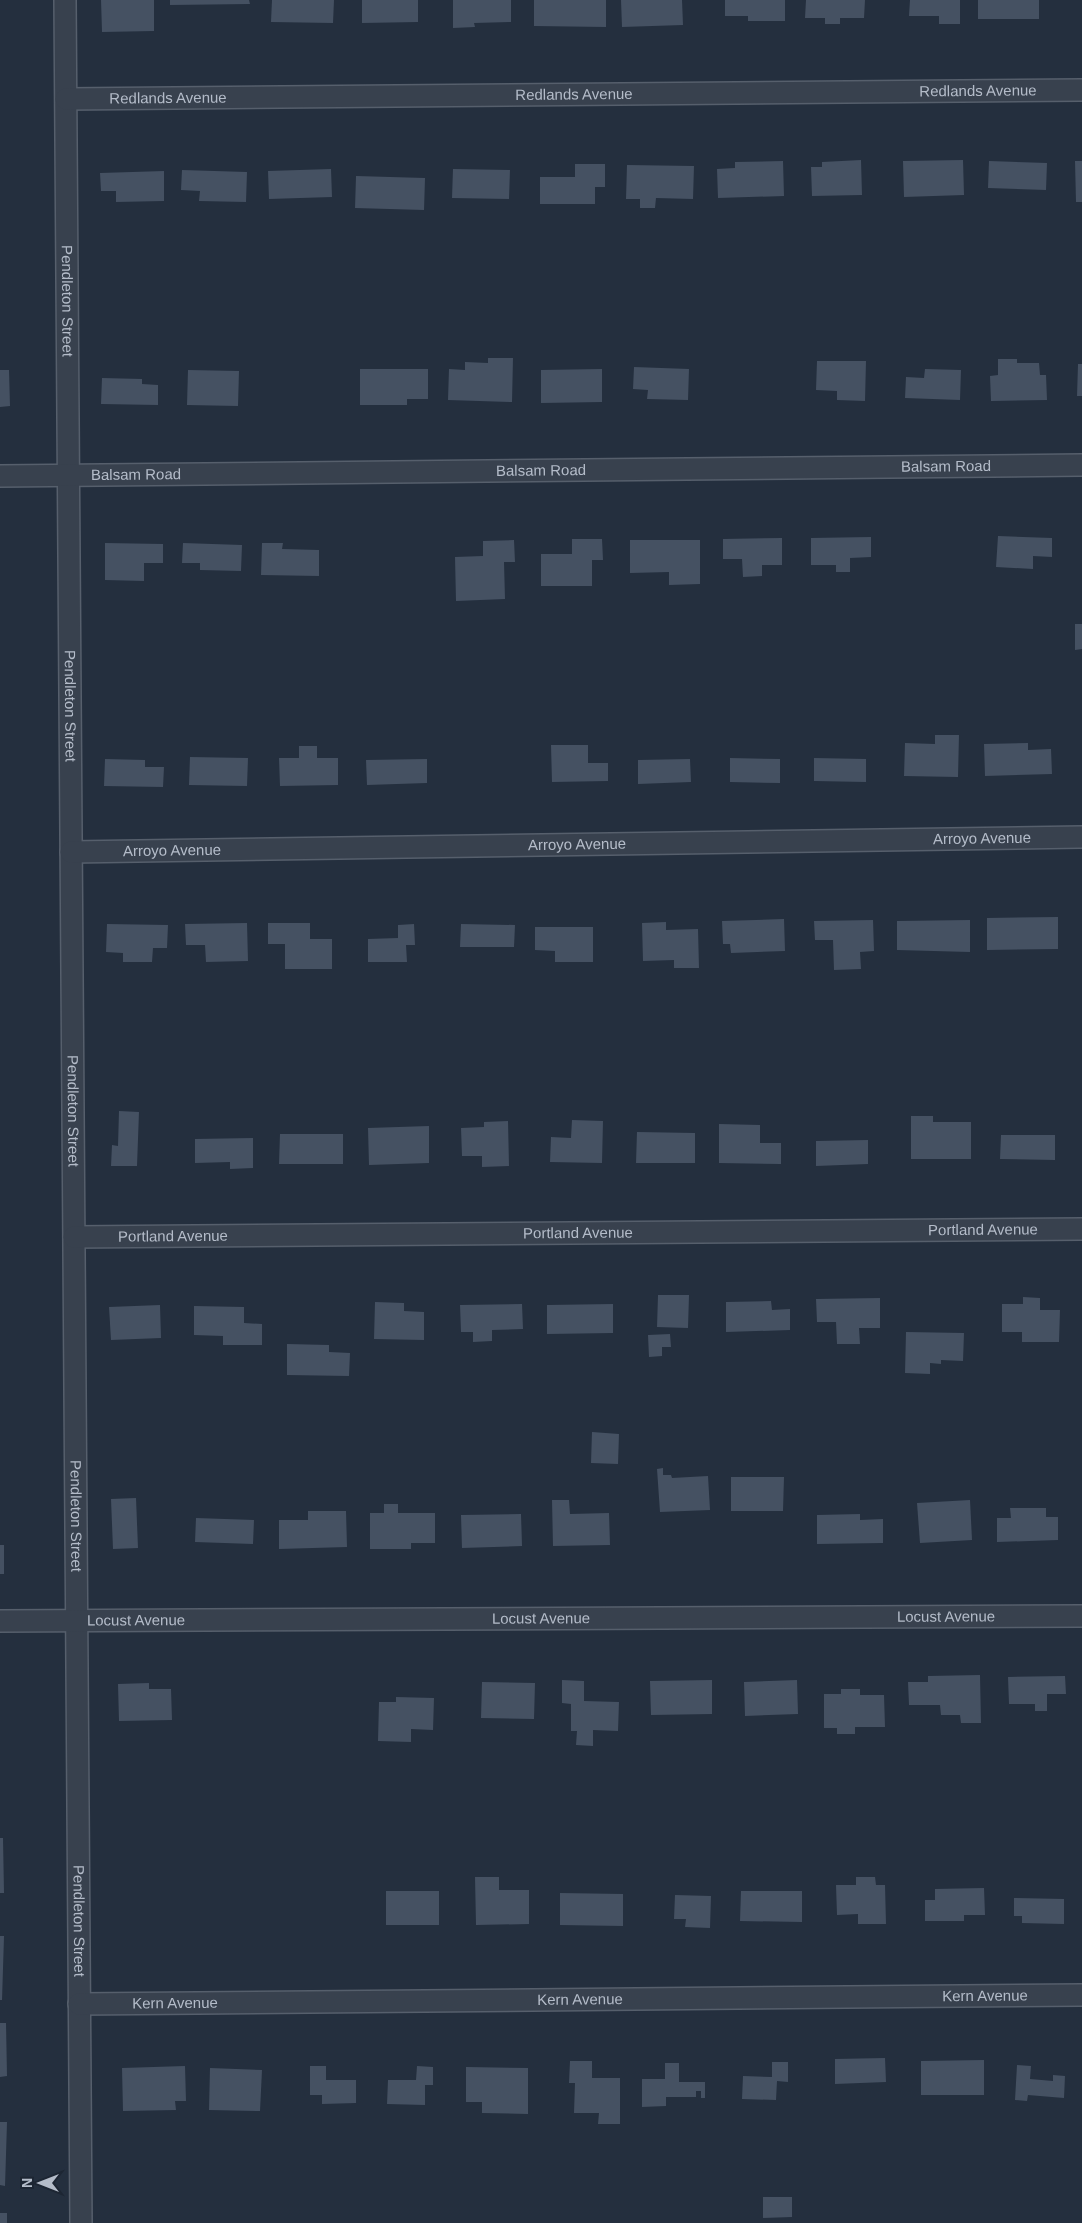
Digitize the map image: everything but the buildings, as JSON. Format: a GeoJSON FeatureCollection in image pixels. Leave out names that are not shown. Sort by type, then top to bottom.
{"type":"FeatureCollection","features":[{"type":"Feature","properties":{"kind":"street","name":"Pendleton Street"},"geometry":{"type":"LineString","coordinates":[[65,0],[81,2223]]}},
{"type":"Feature","properties":{"kind":"street","name":"Redlands Avenue"},"geometry":{"type":"LineString","coordinates":[[66,99],[1082,90]]}},
{"type":"Feature","properties":{"kind":"street","name":"Balsam Road"},"geometry":{"type":"LineString","coordinates":[[0,476],[1082,465]]}},
{"type":"Feature","properties":{"kind":"street","name":"Arroyo Avenue"},"geometry":{"type":"LineString","coordinates":[[71,852],[1082,837]]}},
{"type":"Feature","properties":{"kind":"street","name":"Portland Avenue"},"geometry":{"type":"LineString","coordinates":[[74,1237],[1082,1229]]}},
{"type":"Feature","properties":{"kind":"street","name":"Locust Avenue"},"geometry":{"type":"LineString","coordinates":[[0,1621],[1082,1616]]}},
{"type":"Feature","properties":{"kind":"street","name":"Kern Avenue"},"geometry":{"type":"LineString","coordinates":[[79,2004],[1082,1995]]}}]}
